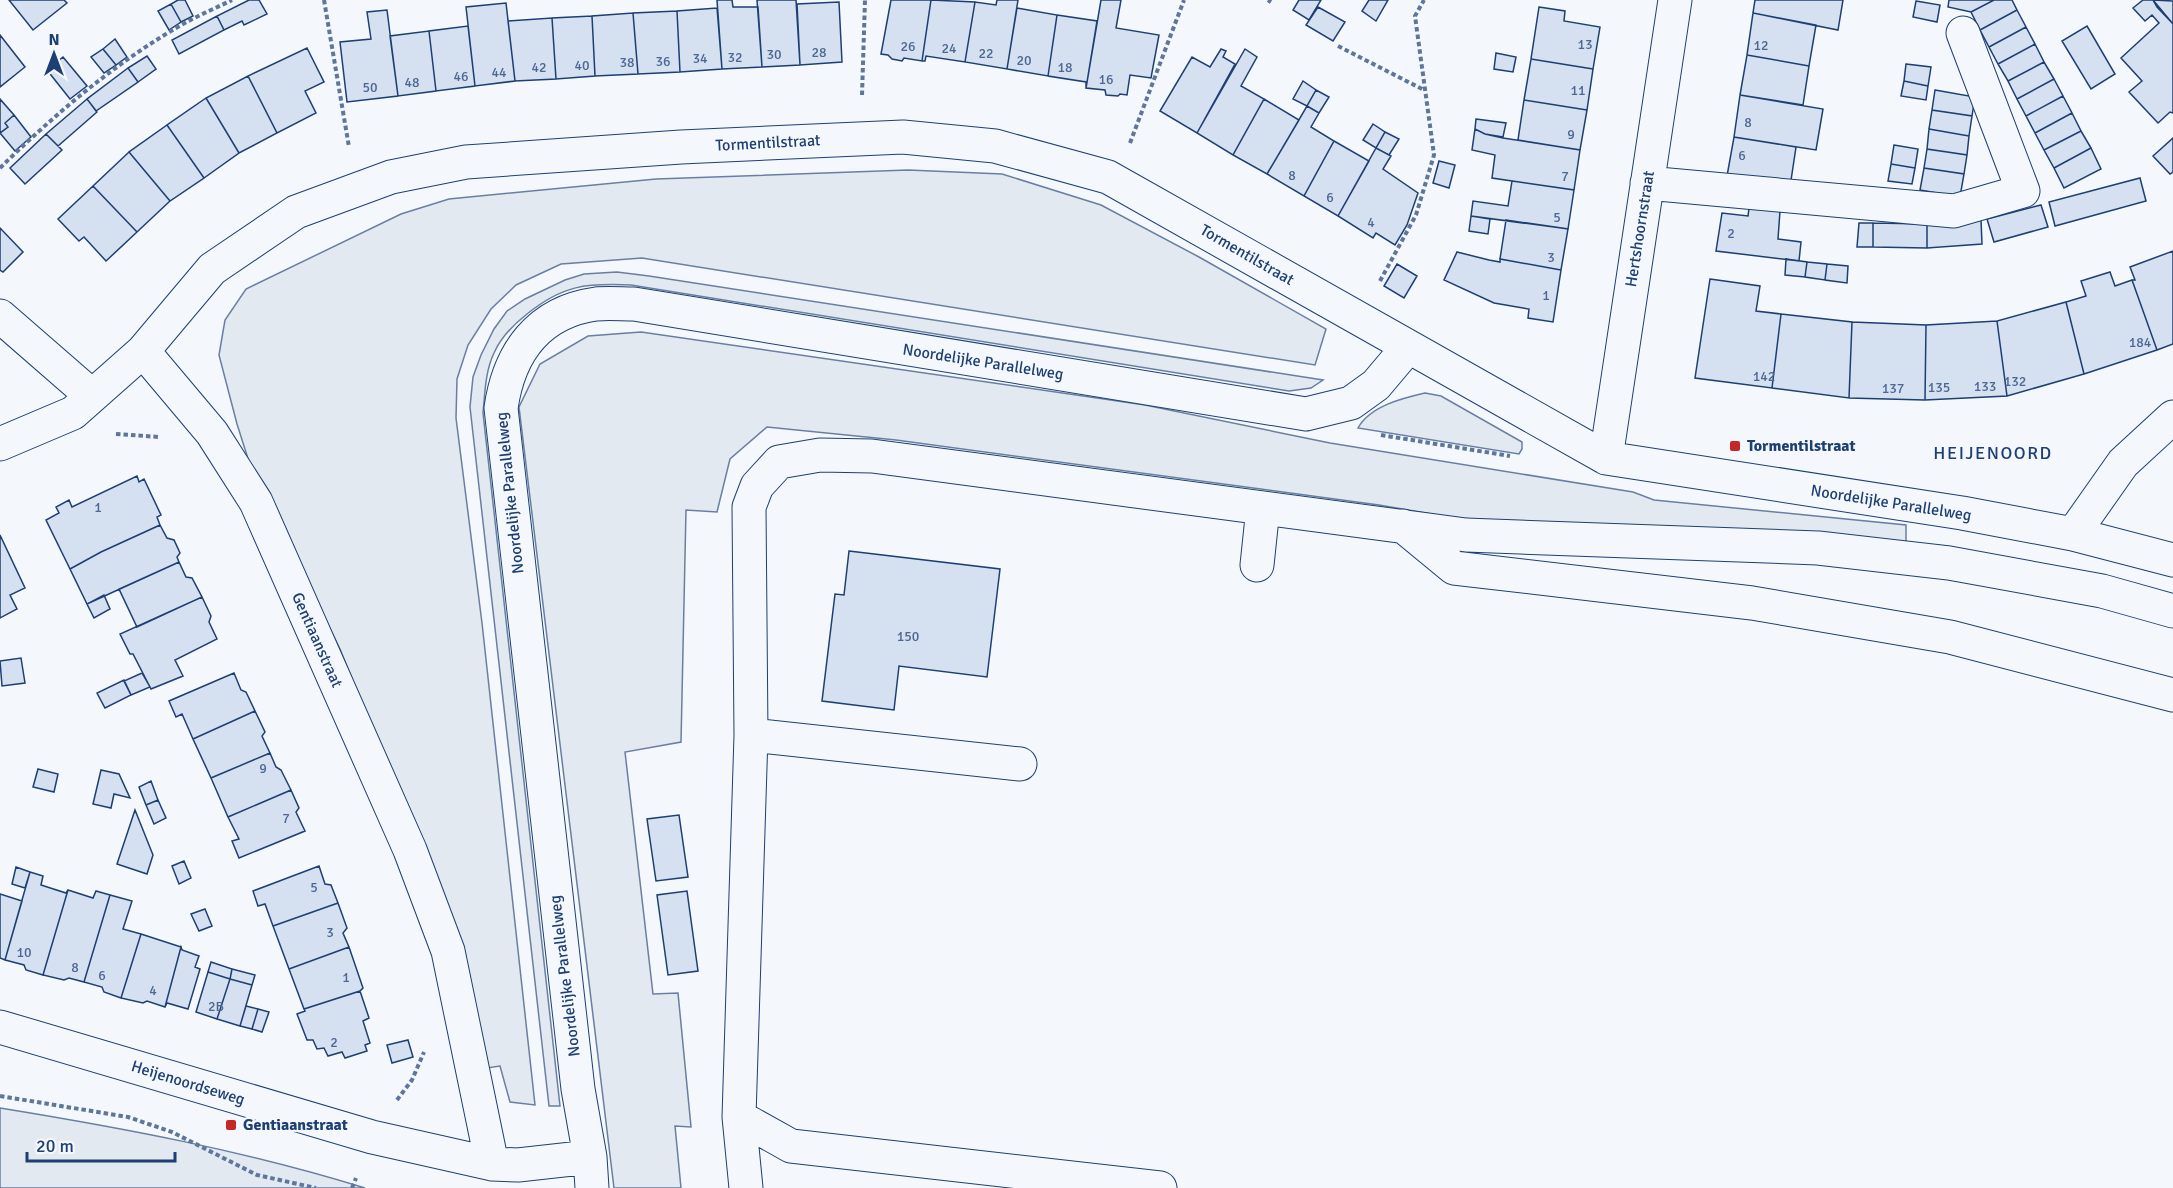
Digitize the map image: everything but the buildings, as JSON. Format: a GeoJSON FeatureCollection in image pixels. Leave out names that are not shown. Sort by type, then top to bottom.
{"type":"FeatureCollection","features":[{"type":"Feature","properties":{"kind":"street","name":"Hertshoornstraat"},"geometry":{"type":"LineString","coordinates":[[1606,458],[1676,0]]}},
{"type":"Feature","properties":{"kind":"street"},"geometry":{"type":"LineString","coordinates":[[1647,183],[1954,211],[2023,191],[1963,33]]}},
{"type":"Feature","properties":{"kind":"street","name":"Tormentilstraat"},"geometry":{"type":"LineString","coordinates":[[0,444],[82,405],[143,351],[212,269],[296,212],[391,177],[466,162],[681,147],[903,136],[995,146],[1108,177],[1408,347]]}},
{"type":"Feature","properties":{"kind":"street","name":"Noordelijke Parallelweg"},"geometry":{"type":"LineString","coordinates":[[591,1173],[578,1089],[501,408],[504,383],[515,359],[533,333],[559,315],[596,304],[634,304],[1306,414],[1351,403],[1376,385],[1408,347],[1606,458],[1962,513],[2073,534],[2173,560]]}},
{"type":"Feature","properties":{"kind":"street"},"geometry":{"type":"LineString","coordinates":[[0,316],[82,405]]}},
{"type":"Feature","properties":{"kind":"street","name":"Gentiaanstraat"},"geometry":{"type":"LineString","coordinates":[[143,351],[212,433],[256,502],[410,850],[448,951],[492,1164]]}},
{"type":"Feature","properties":{"kind":"street"},"geometry":{"type":"LineString","coordinates":[[2073,534],[2123,463],[2173,417]]}},
{"type":"Feature","properties":{"kind":"street"},"geometry":{"type":"LineString","coordinates":[[746,1188],[739,1117],[750,735],[750,507],[757,486],[779,462],[820,455],[872,456],[1466,535],[1818,548],[1949,562],[2102,591],[2173,611]]}},
{"type":"Feature","properties":{"kind":"street"},"geometry":{"type":"LineString","coordinates":[[1257,565],[1263,508]]}},
{"type":"Feature","properties":{"kind":"street"},"geometry":{"type":"LineString","coordinates":[[1949,562],[1962,513]]}},
{"type":"Feature","properties":{"kind":"street"},"geometry":{"type":"LineString","coordinates":[[1403,526],[1454,568],[1752,603],[1950,637],[2173,695]]}},
{"type":"Feature","properties":{"kind":"street"},"geometry":{"type":"LineString","coordinates":[[750,735],[1020,764]]}},
{"type":"Feature","properties":{"kind":"street","name":"Heijenoordseweg"},"geometry":{"type":"LineString","coordinates":[[0,1027],[372,1137],[492,1164],[591,1173]]}},
{"type":"Feature","properties":{"kind":"street"},"geometry":{"type":"LineString","coordinates":[[739,1117],[791,1146],[1160,1188]]}},
{"type":"Feature","properties":{"kind":"path"},"geometry":{"type":"LineString","coordinates":[[0,168],[46,123],[98,82],[183,25],[232,0]]}},
{"type":"Feature","properties":{"kind":"path"},"geometry":{"type":"LineString","coordinates":[[324,0],[357,190]]}},
{"type":"Feature","properties":{"kind":"path"},"geometry":{"type":"LineString","coordinates":[[861,138],[865,0]]}},
{"type":"Feature","properties":{"kind":"path"},"geometry":{"type":"LineString","coordinates":[[1116,181],[1184,0]]}},
{"type":"Feature","properties":{"kind":"path"},"geometry":{"type":"LineString","coordinates":[[1359,319],[1416,215],[1434,155],[1415,16],[1424,0]]}},
{"type":"Feature","properties":{"kind":"path"},"geometry":{"type":"LineString","coordinates":[[1338,46],[1425,90]]}},
{"type":"Feature","properties":{"kind":"path"},"geometry":{"type":"LineString","coordinates":[[82,405],[91,433],[164,438]]}},
{"type":"Feature","properties":{"kind":"path"},"geometry":{"type":"LineString","coordinates":[[1378,435],[1518,457]]}},
{"type":"Feature","properties":{"kind":"path"},"geometry":{"type":"LineString","coordinates":[[372,1137],[412,1080],[427,1047]]}},
{"type":"Feature","properties":{"kind":"path"},"geometry":{"type":"LineString","coordinates":[[0,1096],[128,1117],[172,1132],[257,1175],[316,1188]]}},
{"type":"Feature","properties":{"kind":"shaded area"},"geometry":{"type":"Polygon","coordinates":[[[908,170],[1002,174],[1101,205],[1326,329],[1315,365],[642,258],[561,264],[516,285],[491,309],[468,345],[457,379],[456,418],[482,623],[535,1105],[510,1102],[500,1066],[487,1068],[462,951],[340,649],[250,465],[219,355],[225,320],[246,289],[401,214],[449,199],[656,179],[908,170]]]}},
{"type":"Feature","properties":{"kind":"shaded area"},"geometry":{"type":"Polygon","coordinates":[[[617,272],[1323,380],[1311,388],[1289,391],[631,285],[576,288],[552,297],[517,322],[500,342],[491,360],[483,413],[560,1106],[549,1106],[470,407],[473,377],[481,355],[494,329],[507,311],[525,299],[565,280],[584,274],[617,272]]]}},
{"type":"Feature","properties":{"kind":"shaded area"},"geometry":{"type":"Polygon","coordinates":[[[641,332],[1145,405],[1330,443],[1633,492],[1654,500],[1906,525],[1906,543],[1484,523],[1379,505],[896,440],[767,427],[730,459],[717,512],[686,510],[681,742],[625,752],[653,994],[678,993],[691,1127],[675,1126],[681,1188],[614,1188],[519,407],[540,364],[588,336],[641,332]]]}},
{"type":"Feature","properties":{"kind":"shaded area"},"geometry":{"type":"Polygon","coordinates":[[[1425,393],[1441,396],[1522,442],[1519,454],[1358,428],[1370,414],[1388,404],[1425,393]]]}},
{"type":"Feature","properties":{"kind":"shaded area"},"geometry":{"type":"Polygon","coordinates":[[[0,1108],[230,1152],[365,1188],[0,1188],[0,1108]]]}},
{"type":"Feature","properties":{"kind":"place","name":"Tormentilstraat"},"geometry":{"type":"Point","coordinates":[1735,446]}},
{"type":"Feature","properties":{"kind":"place","name":"Gentiaanstraat"},"geometry":{"type":"Point","coordinates":[231,1125]}},
{"type":"Feature","properties":{"kind":"district","name":"HEIJENOORD"},"geometry":{"type":"Point","coordinates":[1993,453]}}]}
